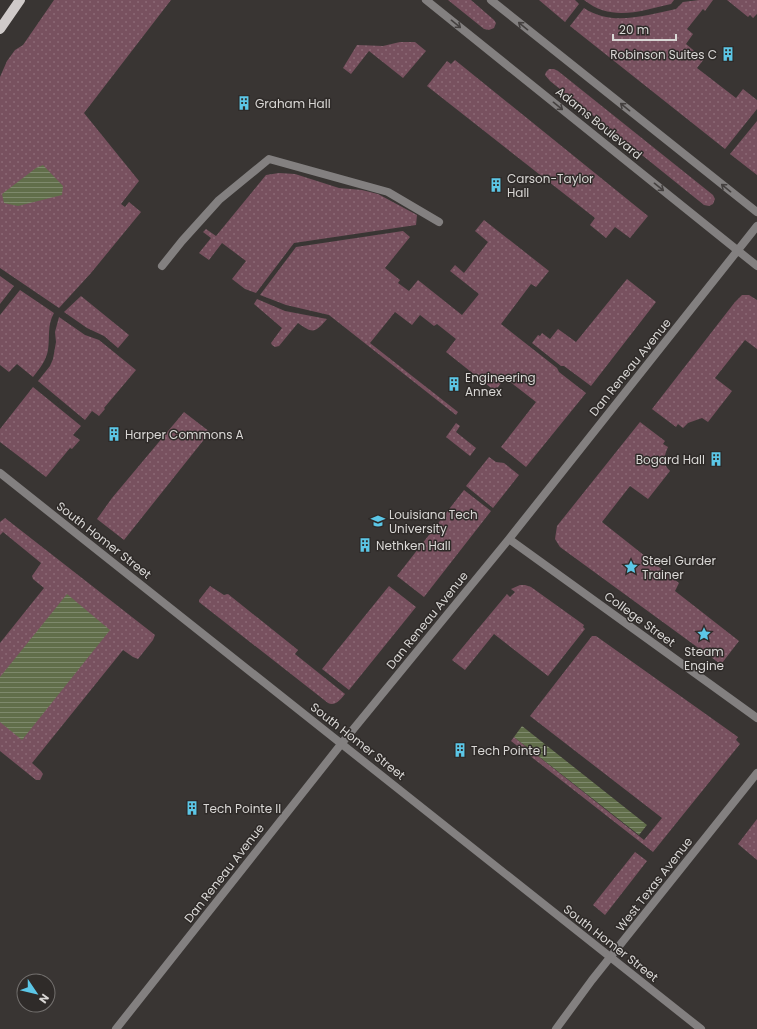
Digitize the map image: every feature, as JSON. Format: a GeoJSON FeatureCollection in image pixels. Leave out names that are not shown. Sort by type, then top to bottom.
{"type":"FeatureCollection","features":[{"type":"Feature","properties":{"kind":"main road"},"geometry":{"type":"LineString","coordinates":[[0,29],[20,0]]}},
{"type":"Feature","properties":{"kind":"street","name":"Adams Boulevard"},"geometry":{"type":"LineString","coordinates":[[426,0],[757,266]]}},
{"type":"Feature","properties":{"kind":"street"},"geometry":{"type":"LineString","coordinates":[[491,0],[757,212]]}},
{"type":"Feature","properties":{"kind":"street"},"geometry":{"type":"LineString","coordinates":[[162,266],[182,241],[219,200],[269,159],[388,192],[439,222]]}},
{"type":"Feature","properties":{"kind":"street","name":"Dan Reneau Avenue"},"geometry":{"type":"LineString","coordinates":[[116,1029],[342,743],[509,539],[757,226]]}},
{"type":"Feature","properties":{"kind":"street","name":"South Homer Street"},"geometry":{"type":"LineString","coordinates":[[0,473],[701,1029]]}},
{"type":"Feature","properties":{"kind":"street","name":"College Street"},"geometry":{"type":"LineString","coordinates":[[509,539],[757,718]]}},
{"type":"Feature","properties":{"kind":"street","name":"West Texas Avenue"},"geometry":{"type":"LineString","coordinates":[[556,1029],[610,958],[757,773]]}},
{"type":"Feature","properties":{"kind":"shaded area"},"geometry":{"type":"Polygon","coordinates":[[[54,0],[171,0],[84,113],[139,181],[121,204],[125,207],[129,202],[141,212],[91,273],[59,308],[0,268],[0,77],[7,61],[15,50],[23,45],[54,0]]]}},
{"type":"Feature","properties":{"kind":"shaded area"},"geometry":{"type":"Polygon","coordinates":[[[448,0],[471,0],[494,20],[496,23],[494,28],[489,30],[484,29],[448,0]]]}},
{"type":"Feature","properties":{"kind":"shaded area"},"geometry":{"type":"Polygon","coordinates":[[[539,0],[575,0],[579,4],[565,22],[539,0]]]}},
{"type":"Feature","properties":{"kind":"shaded area"},"geometry":{"type":"Polygon","coordinates":[[[584,0],[674,0],[671,4],[637,12],[616,13],[595,7],[584,0]]]}},
{"type":"Feature","properties":{"kind":"shaded area"},"geometry":{"type":"Polygon","coordinates":[[[713,0],[705,11],[703,9],[687,29],[693,34],[686,44],[704,59],[697,68],[736,98],[743,89],[757,100],[757,109],[725,149],[570,26],[584,8],[595,14],[606,17],[629,18],[676,9],[683,2],[713,0]]]}},
{"type":"Feature","properties":{"kind":"shaded area"},"geometry":{"type":"Polygon","coordinates":[[[727,0],[757,0],[757,14],[753,18],[750,15],[748,17],[727,0]]]}},
{"type":"Feature","properties":{"kind":"shaded area"},"geometry":{"type":"Polygon","coordinates":[[[400,42],[415,42],[426,51],[403,78],[369,51],[351,74],[343,68],[357,45],[383,46],[400,42]]]}},
{"type":"Feature","properties":{"kind":"shaded area"},"geometry":{"type":"Polygon","coordinates":[[[455,60],[648,216],[630,238],[615,227],[606,238],[590,225],[595,218],[427,86],[447,61],[451,64],[455,60]]]}},
{"type":"Feature","properties":{"kind":"shaded area"},"geometry":{"type":"Polygon","coordinates":[[[549,69],[558,71],[713,195],[715,199],[713,204],[709,206],[704,205],[550,81],[545,75],[549,69]]]}},
{"type":"Feature","properties":{"kind":"shaded area"},"geometry":{"type":"Polygon","coordinates":[[[757,121],[757,175],[730,154],[757,121]]]}},
{"type":"Feature","properties":{"kind":"shaded area"},"geometry":{"type":"Polygon","coordinates":[[[43,165],[63,186],[62,195],[18,206],[4,203],[2,194],[36,168],[43,165]]]}},
{"type":"Feature","properties":{"kind":"shaded area"},"geometry":{"type":"Polygon","coordinates":[[[279,173],[295,174],[339,188],[362,190],[378,194],[417,215],[416,225],[294,243],[256,293],[245,289],[232,279],[246,261],[222,243],[209,260],[199,253],[211,238],[203,232],[206,229],[216,236],[266,175],[279,173]]]}},
{"type":"Feature","properties":{"kind":"shaded area"},"geometry":{"type":"Polygon","coordinates":[[[484,220],[549,271],[536,287],[531,284],[501,324],[586,393],[526,467],[501,447],[536,402],[505,378],[495,391],[446,352],[456,339],[437,324],[434,326],[420,315],[412,325],[395,312],[370,343],[458,412],[456,415],[329,315],[286,305],[260,295],[296,247],[403,231],[410,237],[385,268],[400,280],[398,283],[409,291],[418,280],[462,315],[479,294],[450,271],[455,265],[464,273],[488,242],[475,231],[484,220]]]}},
{"type":"Feature","properties":{"kind":"shaded area"},"geometry":{"type":"Polygon","coordinates":[[[0,276],[14,286],[0,304],[0,276]]]}},
{"type":"Feature","properties":{"kind":"shaded area"},"geometry":{"type":"Polygon","coordinates":[[[627,279],[656,302],[591,386],[564,366],[561,366],[532,343],[538,335],[540,336],[542,333],[550,339],[558,329],[576,342],[627,279]]]}},
{"type":"Feature","properties":{"kind":"shaded area"},"geometry":{"type":"Polygon","coordinates":[[[20,290],[54,313],[50,327],[49,345],[46,358],[33,377],[17,364],[9,372],[0,365],[0,315],[20,290]]]}},
{"type":"Feature","properties":{"kind":"shaded area"},"geometry":{"type":"Polygon","coordinates":[[[742,295],[749,295],[757,300],[757,349],[745,340],[715,378],[732,391],[708,422],[702,418],[688,423],[683,428],[678,424],[676,427],[652,409],[742,295]]]}},
{"type":"Feature","properties":{"kind":"shaded area"},"geometry":{"type":"Polygon","coordinates":[[[81,296],[129,335],[118,348],[104,336],[87,328],[64,312],[81,296]]]}},
{"type":"Feature","properties":{"kind":"shaded area"},"geometry":{"type":"Polygon","coordinates":[[[257,299],[285,311],[327,319],[320,327],[314,330],[307,329],[298,323],[279,346],[275,347],[271,343],[282,328],[254,304],[257,299]]]}},
{"type":"Feature","properties":{"kind":"shaded area"},"geometry":{"type":"Polygon","coordinates":[[[59,317],[85,335],[99,340],[136,370],[99,416],[92,411],[85,420],[38,381],[50,366],[53,359],[56,342],[55,332],[59,317]]]}},
{"type":"Feature","properties":{"kind":"shaded area"},"geometry":{"type":"Polygon","coordinates":[[[33,387],[81,426],[73,435],[80,440],[72,449],[70,448],[46,477],[0,442],[0,429],[33,387]]]}},
{"type":"Feature","properties":{"kind":"shaded area"},"geometry":{"type":"Polygon","coordinates":[[[184,412],[210,432],[124,540],[97,519],[112,498],[184,412]]]}},
{"type":"Feature","properties":{"kind":"shaded area"},"geometry":{"type":"Polygon","coordinates":[[[640,422],[665,441],[663,444],[668,447],[665,463],[670,471],[648,499],[630,486],[602,522],[679,583],[675,591],[739,641],[722,663],[719,663],[560,547],[555,539],[557,526],[640,422]]]}},
{"type":"Feature","properties":{"kind":"shaded area"},"geometry":{"type":"Polygon","coordinates":[[[456,423],[460,426],[456,432],[476,448],[470,456],[446,437],[456,423]]]}},
{"type":"Feature","properties":{"kind":"shaded area"},"geometry":{"type":"Polygon","coordinates":[[[489,457],[496,462],[504,463],[519,475],[493,508],[466,486],[489,457]]]}},
{"type":"Feature","properties":{"kind":"shaded area"},"geometry":{"type":"Polygon","coordinates":[[[464,490],[491,511],[424,597],[397,576],[464,490]]]}},
{"type":"Feature","properties":{"kind":"shaded area"},"geometry":{"type":"Polygon","coordinates":[[[5,518],[155,635],[153,640],[138,659],[123,650],[32,763],[43,774],[40,780],[36,780],[0,751],[0,643],[44,588],[33,579],[32,576],[41,563],[3,532],[0,535],[0,522],[5,518]]]}},
{"type":"Feature","properties":{"kind":"shaded area"},"geometry":{"type":"Polygon","coordinates":[[[520,585],[531,587],[584,625],[583,627],[585,629],[548,676],[494,634],[465,670],[452,660],[507,594],[510,597],[515,592],[511,589],[520,585]]]}},
{"type":"Feature","properties":{"kind":"shaded area"},"geometry":{"type":"Polygon","coordinates":[[[210,586],[224,595],[228,594],[298,650],[295,654],[345,694],[340,700],[333,704],[328,703],[199,602],[210,586]]]}},
{"type":"Feature","properties":{"kind":"shaded area"},"geometry":{"type":"Polygon","coordinates":[[[389,586],[416,607],[349,690],[322,669],[389,586]]]}},
{"type":"Feature","properties":{"kind":"shaded area"},"geometry":{"type":"Polygon","coordinates":[[[67,594],[110,630],[22,740],[0,722],[0,677],[67,594]]]}},
{"type":"Feature","properties":{"kind":"shaded area"},"geometry":{"type":"Polygon","coordinates":[[[592,636],[596,636],[738,737],[736,740],[740,744],[653,852],[511,741],[514,737],[644,840],[662,818],[530,716],[592,636]]]}},
{"type":"Feature","properties":{"kind":"shaded area"},"geometry":{"type":"Polygon","coordinates":[[[522,726],[647,825],[639,835],[514,737],[522,726]]]}},
{"type":"Feature","properties":{"kind":"shaded area"},"geometry":{"type":"Polygon","coordinates":[[[757,819],[757,860],[738,844],[757,819]]]}},
{"type":"Feature","properties":{"kind":"shaded area"},"geometry":{"type":"Polygon","coordinates":[[[635,852],[647,861],[605,915],[593,905],[635,852]]]}},
{"type":"Feature","properties":{"kind":"place","name":"Robinson Suites C"},"geometry":{"type":"Point","coordinates":[728,54]}},
{"type":"Feature","properties":{"kind":"place","name":"Graham Hall"},"geometry":{"type":"Point","coordinates":[244,103]}},
{"type":"Feature","properties":{"kind":"place","name":"Carson-Taylor Hall"},"geometry":{"type":"Point","coordinates":[496,185]}},
{"type":"Feature","properties":{"kind":"place","name":"Engineering Annex"},"geometry":{"type":"Point","coordinates":[454,384]}},
{"type":"Feature","properties":{"kind":"place","name":"Harper Commons A"},"geometry":{"type":"Point","coordinates":[114,434]}},
{"type":"Feature","properties":{"kind":"place","name":"Bogard Hall"},"geometry":{"type":"Point","coordinates":[716,459]}},
{"type":"Feature","properties":{"kind":"place","name":"Louisiana Tech University"},"geometry":{"type":"Point","coordinates":[378,521]}},
{"type":"Feature","properties":{"kind":"place","name":"Nethken Hall"},"geometry":{"type":"Point","coordinates":[365,545]}},
{"type":"Feature","properties":{"kind":"place","name":"Steel Gurder Trainer"},"geometry":{"type":"Point","coordinates":[631,567]}},
{"type":"Feature","properties":{"kind":"place","name":"Steam Engine"},"geometry":{"type":"Point","coordinates":[704,634]}},
{"type":"Feature","properties":{"kind":"place","name":"Tech Pointe I"},"geometry":{"type":"Point","coordinates":[460,750]}},
{"type":"Feature","properties":{"kind":"place","name":"Tech Pointe II"},"geometry":{"type":"Point","coordinates":[192,808]}}]}
